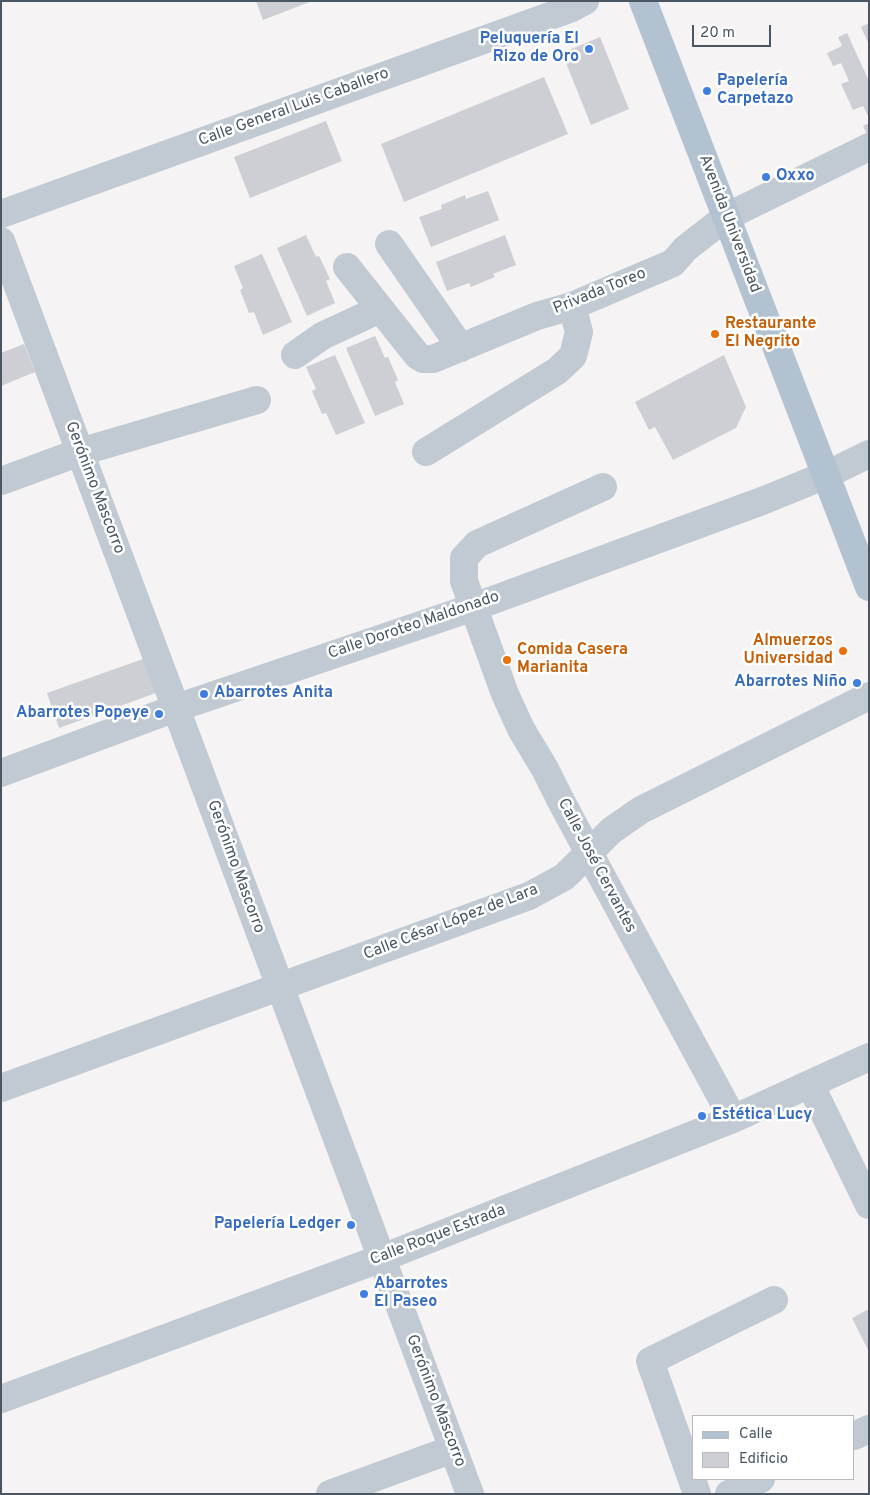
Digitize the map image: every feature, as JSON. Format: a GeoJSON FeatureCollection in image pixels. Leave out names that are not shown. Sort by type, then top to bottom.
{"type":"FeatureCollection","features":[{"type":"Feature","properties":{"kind":"main road","name":"Avenida Universidad"},"geometry":{"type":"LineString","coordinates":[[643,1],[869,587]]}},
{"type":"Feature","properties":{"kind":"street","name":"Calle General Luis Caballero"},"geometry":{"type":"LineString","coordinates":[[1,214],[572,8],[585,1]]}},
{"type":"Feature","properties":{"kind":"street","name":"Privada Toreo"},"geometry":{"type":"LineString","coordinates":[[347,267],[417,355],[423,359],[433,359],[537,316],[572,306],[673,262],[685,249],[726,217],[869,146]]}},
{"type":"Feature","properties":{"kind":"street","name":"Gerónimo Mascorro"},"geometry":{"type":"LineString","coordinates":[[1,241],[470,1494]]}},
{"type":"Feature","properties":{"kind":"street"},"geometry":{"type":"LineString","coordinates":[[389,244],[461,348]]}},
{"type":"Feature","properties":{"kind":"street"},"geometry":{"type":"LineString","coordinates":[[426,452],[557,371],[573,356],[579,332],[572,306]]}},
{"type":"Feature","properties":{"kind":"street"},"geometry":{"type":"LineString","coordinates":[[295,355],[322,336],[380,308]]}},
{"type":"Feature","properties":{"kind":"street"},"geometry":{"type":"LineString","coordinates":[[1,481],[80,452],[257,400]]}},
{"type":"Feature","properties":{"kind":"street","name":"Calle Doroteo Maldonado"},"geometry":{"type":"LineString","coordinates":[[1,773],[176,708],[474,607],[762,501],[826,475],[869,454]]}},
{"type":"Feature","properties":{"kind":"street","name":"Calle José Cervantes"},"geometry":{"type":"LineString","coordinates":[[602,487],[477,544],[464,558],[464,581],[505,694],[521,729],[545,769],[733,1119]]}},
{"type":"Feature","properties":{"kind":"street","name":"Calle César López de Lara"},"geometry":{"type":"LineString","coordinates":[[1,1088],[530,896],[564,876],[612,830],[641,810],[869,696]]}},
{"type":"Feature","properties":{"kind":"street","name":"Calle Roque Estrada"},"geometry":{"type":"LineString","coordinates":[[1,1399],[382,1258],[733,1119],[869,1057]]}},
{"type":"Feature","properties":{"kind":"street"},"geometry":{"type":"LineString","coordinates":[[810,1084],[867,1198]]}},
{"type":"Feature","properties":{"kind":"street"},"geometry":{"type":"LineString","coordinates":[[692,1480],[650,1361],[774,1300]]}},
{"type":"Feature","properties":{"kind":"street"},"geometry":{"type":"LineString","coordinates":[[855,1436],[869,1429]]}},
{"type":"Feature","properties":{"kind":"street"},"geometry":{"type":"LineString","coordinates":[[330,1494],[453,1449]]}},
{"type":"Feature","properties":{"kind":"street"},"geometry":{"type":"LineString","coordinates":[[692,1480],[697,1494]]}},
{"type":"Feature","properties":{"kind":"street"},"geometry":{"type":"LineString","coordinates":[[729,1494],[759,1480]]}},
{"type":"Feature","properties":{"kind":"building"},"geometry":{"type":"Polygon","coordinates":[[[256,1],[312,1],[263,20],[256,1]]]}},
{"type":"Feature","properties":{"kind":"building"},"geometry":{"type":"Polygon","coordinates":[[[869,23],[869,45],[861,27],[869,23]]]}},
{"type":"Feature","properties":{"kind":"building"},"geometry":{"type":"Polygon","coordinates":[[[847,33],[869,81],[869,118],[863,106],[853,110],[841,84],[849,81],[841,63],[833,66],[827,53],[842,46],[838,37],[847,33]]]}},
{"type":"Feature","properties":{"kind":"building"},"geometry":{"type":"Polygon","coordinates":[[[600,37],[629,109],[591,125],[562,53],[600,37]]]}},
{"type":"Feature","properties":{"kind":"building"},"geometry":{"type":"Polygon","coordinates":[[[544,77],[568,134],[404,202],[381,144],[544,77]]]}},
{"type":"Feature","properties":{"kind":"building"},"geometry":{"type":"Polygon","coordinates":[[[326,121],[342,161],[250,198],[234,157],[326,121]]]}},
{"type":"Feature","properties":{"kind":"building"},"geometry":{"type":"Polygon","coordinates":[[[869,123],[869,139],[863,126],[869,123]]]}},
{"type":"Feature","properties":{"kind":"building"},"geometry":{"type":"Polygon","coordinates":[[[488,191],[499,220],[431,247],[419,217],[442,209],[441,205],[465,195],[466,199],[488,191]]]}},
{"type":"Feature","properties":{"kind":"building"},"geometry":{"type":"Polygon","coordinates":[[[306,235],[316,257],[319,256],[330,279],[326,281],[335,303],[307,316],[277,248],[306,235]]]}},
{"type":"Feature","properties":{"kind":"building"},"geometry":{"type":"Polygon","coordinates":[[[505,235],[516,265],[493,274],[495,277],[471,287],[469,283],[447,291],[436,262],[505,235]]]}},
{"type":"Feature","properties":{"kind":"building"},"geometry":{"type":"Polygon","coordinates":[[[262,254],[292,322],[263,335],[254,312],[249,313],[240,290],[243,288],[234,266],[262,254]]]}},
{"type":"Feature","properties":{"kind":"building"},"geometry":{"type":"Polygon","coordinates":[[[375,336],[385,358],[388,357],[398,380],[395,382],[404,404],[375,416],[346,348],[375,336]]]}},
{"type":"Feature","properties":{"kind":"building"},"geometry":{"type":"Polygon","coordinates":[[[24,344],[35,372],[1,386],[1,353],[24,344]]]}},
{"type":"Feature","properties":{"kind":"building"},"geometry":{"type":"Polygon","coordinates":[[[335,355],[365,423],[336,435],[326,413],[322,414],[312,391],[316,389],[306,367],[335,355]]]}},
{"type":"Feature","properties":{"kind":"building"},"geometry":{"type":"Polygon","coordinates":[[[724,355],[746,407],[736,428],[673,460],[655,427],[649,430],[635,402],[724,355]]]}},
{"type":"Feature","properties":{"kind":"building"},"geometry":{"type":"Polygon","coordinates":[[[143,659],[156,693],[59,728],[47,693],[143,659]]]}},
{"type":"Feature","properties":{"kind":"building"},"geometry":{"type":"Polygon","coordinates":[[[869,1309],[869,1352],[852,1318],[869,1309]]]}},
{"type":"Feature","properties":{"kind":"place","name":"Peluquería El Rizo de Oro"},"geometry":{"type":"Point","coordinates":[589,49]}},
{"type":"Feature","properties":{"kind":"place","name":"Papelería Carpetazo"},"geometry":{"type":"Point","coordinates":[707,91]}},
{"type":"Feature","properties":{"kind":"place","name":"Oxxo"},"geometry":{"type":"Point","coordinates":[766,177]}},
{"type":"Feature","properties":{"kind":"place","name":"Restaurante El Negrito"},"geometry":{"type":"Point","coordinates":[715,334]}},
{"type":"Feature","properties":{"kind":"place","name":"Almuerzos Universidad"},"geometry":{"type":"Point","coordinates":[843,651]}},
{"type":"Feature","properties":{"kind":"place","name":"Comida Casera Marianita"},"geometry":{"type":"Point","coordinates":[507,660]}},
{"type":"Feature","properties":{"kind":"place","name":"Abarrotes Niño"},"geometry":{"type":"Point","coordinates":[857,683]}},
{"type":"Feature","properties":{"kind":"place","name":"Abarrotes Anita"},"geometry":{"type":"Point","coordinates":[204,694]}},
{"type":"Feature","properties":{"kind":"place","name":"Abarrotes Popeye"},"geometry":{"type":"Point","coordinates":[159,714]}},
{"type":"Feature","properties":{"kind":"place","name":"Estética Lucy"},"geometry":{"type":"Point","coordinates":[702,1116]}},
{"type":"Feature","properties":{"kind":"place","name":"Papelería Ledger"},"geometry":{"type":"Point","coordinates":[351,1225]}},
{"type":"Feature","properties":{"kind":"place","name":"Abarrotes El Paseo"},"geometry":{"type":"Point","coordinates":[364,1294]}}]}
